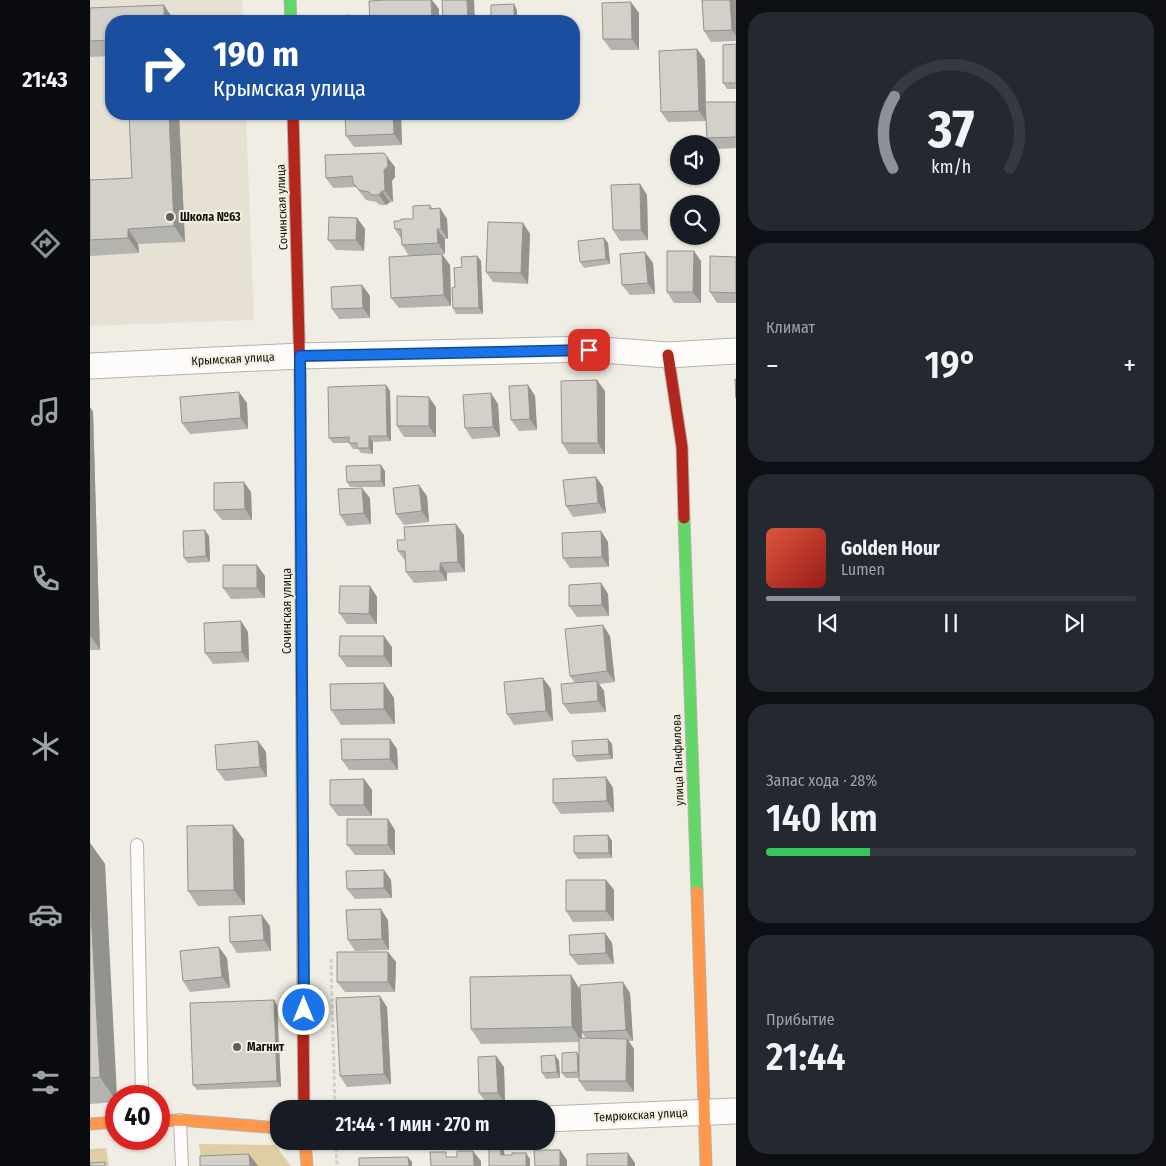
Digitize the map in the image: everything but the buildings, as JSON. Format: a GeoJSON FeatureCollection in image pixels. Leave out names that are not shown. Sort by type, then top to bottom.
{"type":"FeatureCollection","features":[{"type":"Feature","properties":{"kind":"street"},"geometry":{"type":"LineString","coordinates":[[290,0],[291,15]]}},
{"type":"Feature","properties":{"kind":"street","name":"Сочинская улица"},"geometry":{"type":"LineString","coordinates":[[293,120],[300,356],[304,1100]]}},
{"type":"Feature","properties":{"kind":"street","name":"Крымская улица"},"geometry":{"type":"LineString","coordinates":[[90,366],[300,356],[589,350],[668,355],[736,351]]}},
{"type":"Feature","properties":{"kind":"street","name":"улица Панфилова"},"geometry":{"type":"LineString","coordinates":[[668,355],[682,447],[706,1166]]}},
{"type":"Feature","properties":{"kind":"street","name":"Темрюкская улица"},"geometry":{"type":"LineString","coordinates":[[555,1119],[736,1111]]}},
{"type":"Feature","properties":{"kind":"street"},"geometry":{"type":"LineString","coordinates":[[170,1120],[270,1127]]}},
{"type":"Feature","properties":{"kind":"street"},"geometry":{"type":"LineString","coordinates":[[90,1124],[105,1123]]}},
{"type":"Feature","properties":{"kind":"street"},"geometry":{"type":"LineString","coordinates":[[306,1150],[307,1166]]}},
{"type":"Feature","properties":{"kind":"lane"},"geometry":{"type":"LineString","coordinates":[[137,845],[142,1085]]}},
{"type":"Feature","properties":{"kind":"lane"},"geometry":{"type":"LineString","coordinates":[[180,1120],[182,1166]]}},
{"type":"Feature","properties":{"kind":"path"},"geometry":{"type":"LineString","coordinates":[[337,1150],[338,1166]]}},
{"type":"Feature","properties":{"kind":"shaded area","name":"Школа №63"},"geometry":{"type":"Polygon","coordinates":[[[90,0],[242,0],[243,15],[105,15],[105,120],[246,120],[254,320],[90,326],[90,0]]]}},
{"type":"Feature","properties":{"kind":"shaded area"},"geometry":{"type":"Polygon","coordinates":[[[199,1144],[270,1145],[270,1150],[279,1150],[291,1166],[202,1166],[199,1144]]]}},
{"type":"Feature","properties":{"kind":"shaded area"},"geometry":{"type":"Polygon","coordinates":[[[105,1148],[109,1166],[90,1166],[90,1149],[105,1148]]]}},
{"type":"Feature","properties":{"kind":"traffic: fast"},"geometry":{"type":"LineString","coordinates":[[290,0],[291,15]]}},
{"type":"Feature","properties":{"kind":"traffic: fast"},"geometry":{"type":"LineString","coordinates":[[300,376],[302,787]]}},
{"type":"Feature","properties":{"kind":"traffic: fast"},"geometry":{"type":"LineString","coordinates":[[684,518],[697,892]]}},
{"type":"Feature","properties":{"kind":"traffic: slow"},"geometry":{"type":"LineString","coordinates":[[302,787],[303,1013]]}},
{"type":"Feature","properties":{"kind":"traffic: slow"},"geometry":{"type":"LineString","coordinates":[[697,892],[706,1166]]}},
{"type":"Feature","properties":{"kind":"traffic: slow"},"geometry":{"type":"LineString","coordinates":[[170,1120],[270,1127]]}},
{"type":"Feature","properties":{"kind":"traffic: slow"},"geometry":{"type":"LineString","coordinates":[[90,1124],[105,1123]]}},
{"type":"Feature","properties":{"kind":"traffic: slow"},"geometry":{"type":"LineString","coordinates":[[306,1150],[307,1166]]}},
{"type":"Feature","properties":{"kind":"traffic: jam"},"geometry":{"type":"LineString","coordinates":[[293,120],[300,376]]}},
{"type":"Feature","properties":{"kind":"traffic: jam"},"geometry":{"type":"LineString","coordinates":[[668,355],[682,447],[684,518]]}},
{"type":"Feature","properties":{"kind":"traffic: jam"},"geometry":{"type":"LineString","coordinates":[[303,1013],[304,1100]]}},
{"type":"Feature","properties":{"kind":"place","name":"Школа №63"},"geometry":{"type":"Point","coordinates":[170,217]}},
{"type":"Feature","properties":{"kind":"place","name":"Магнит"},"geometry":{"type":"Point","coordinates":[237,1047]}},
{"type":"Feature","properties":{"kind":"route"},"geometry":{"type":"LineString","coordinates":[[304,1010],[300,356],[589,350]]}}]}
